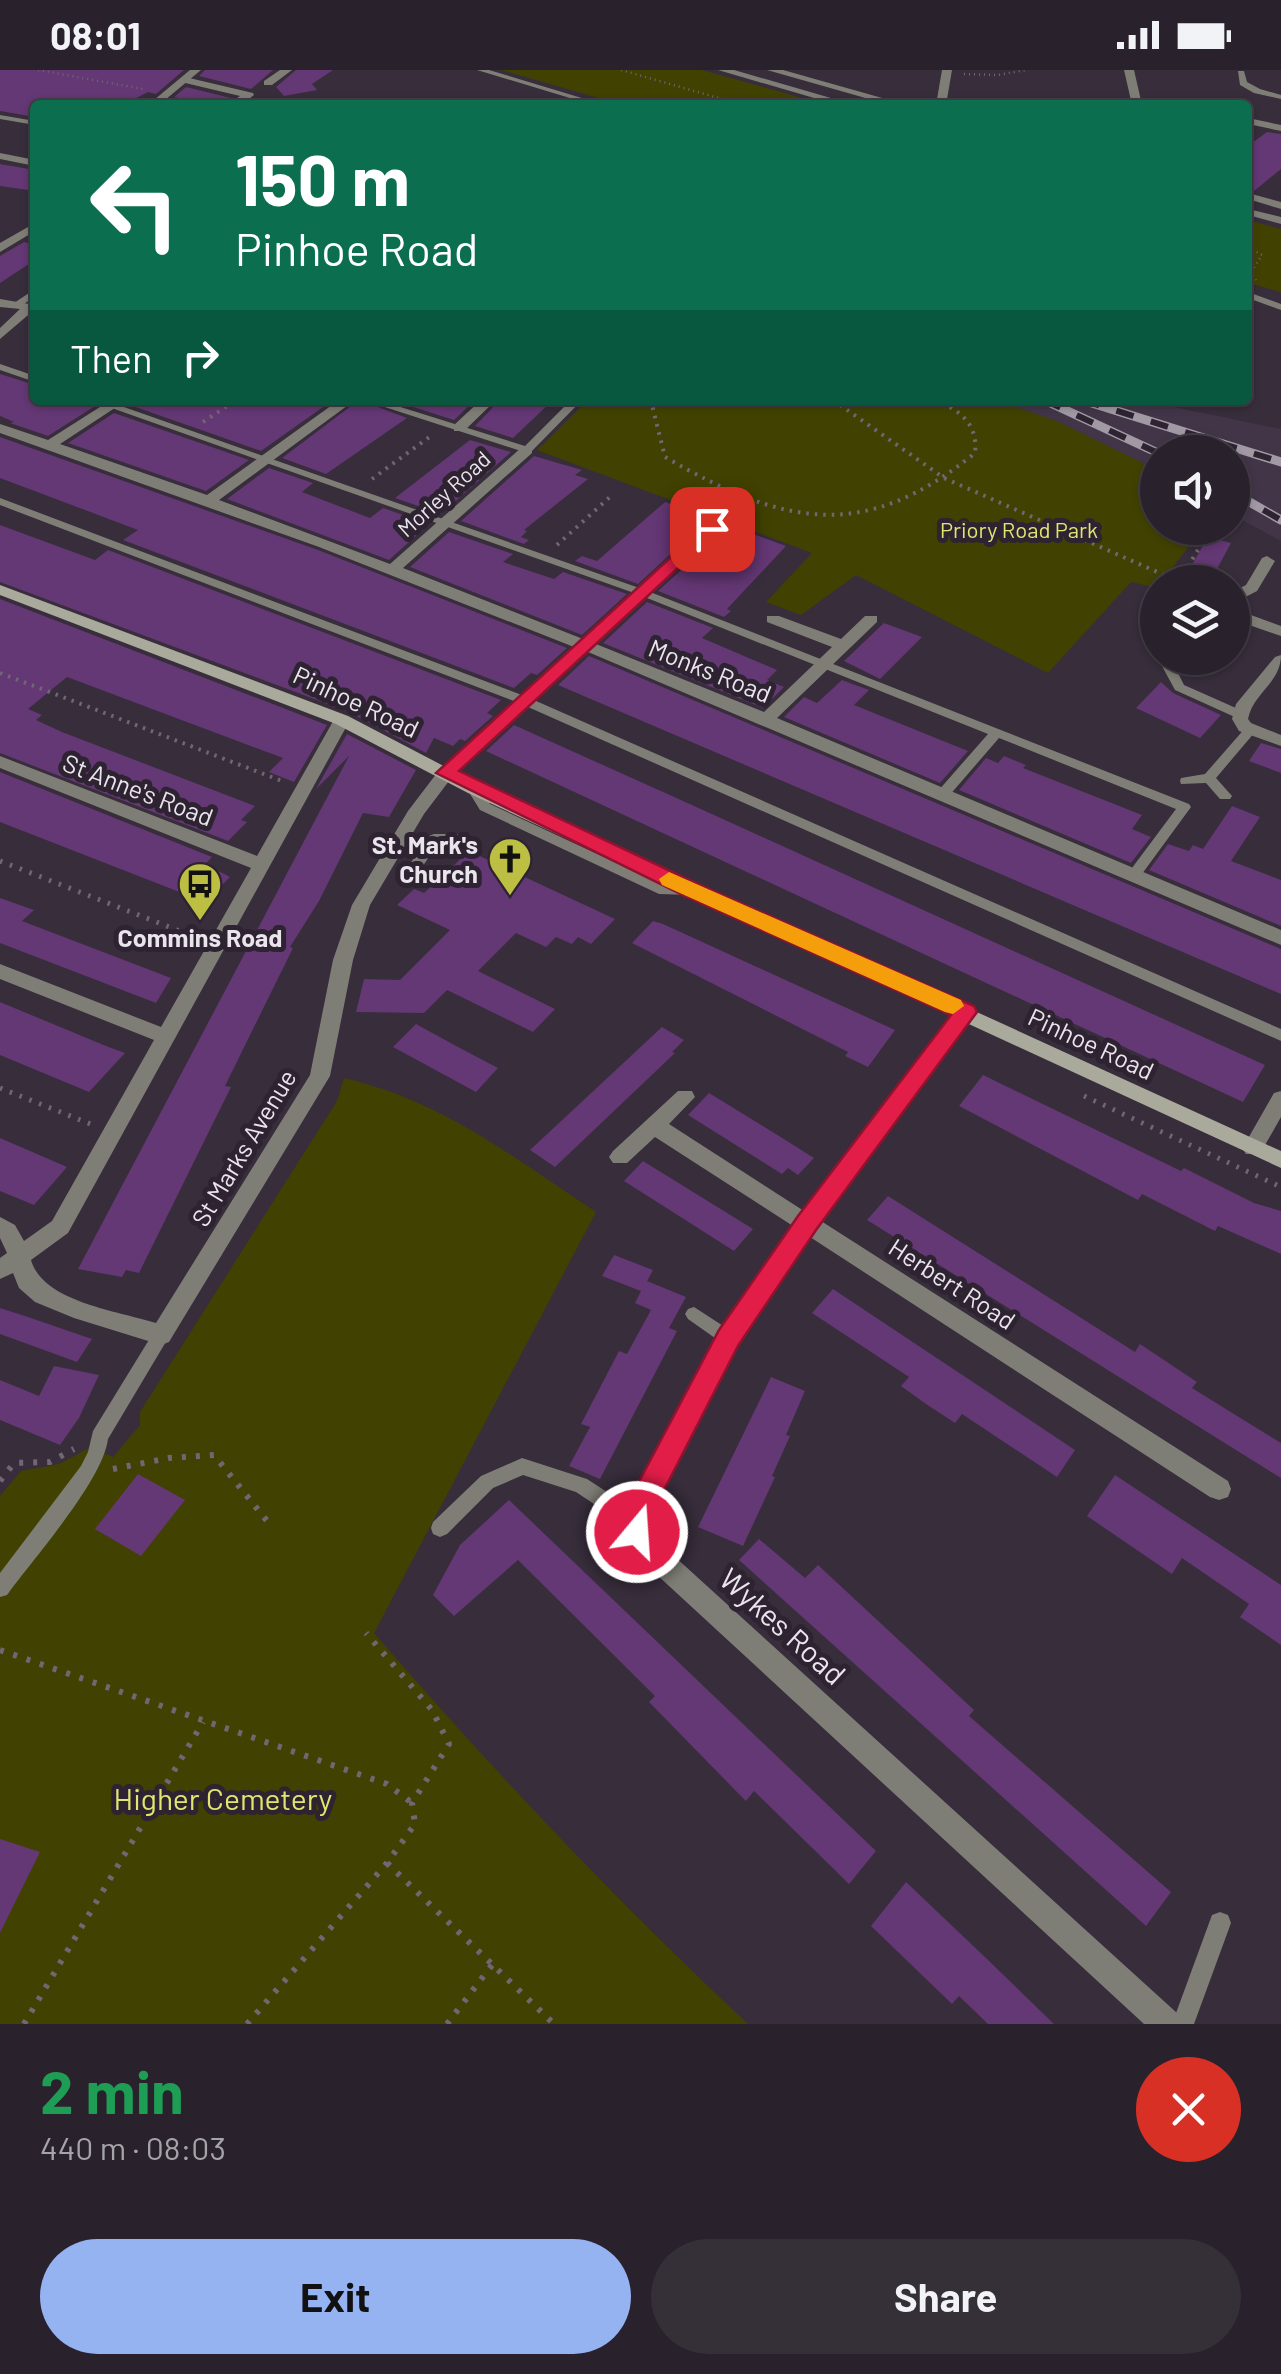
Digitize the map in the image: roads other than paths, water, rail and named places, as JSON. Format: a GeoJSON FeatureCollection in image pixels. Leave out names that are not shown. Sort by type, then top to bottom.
{"type":"FeatureCollection","features":[{"type":"Feature","properties":{"kind":"main road","name":"Pinhoe Road"},"geometry":{"type":"LineString","coordinates":[[0,590],[342,720],[474,788],[1281,1160]]}},
{"type":"Feature","properties":{"kind":"street"},"geometry":{"type":"LineString","coordinates":[[268,84],[287,70]]}},
{"type":"Feature","properties":{"kind":"street"},"geometry":{"type":"LineString","coordinates":[[723,70],[832,100]]}},
{"type":"Feature","properties":{"kind":"street"},"geometry":{"type":"LineString","coordinates":[[772,70],[883,100]]}},
{"type":"Feature","properties":{"kind":"street"},"geometry":{"type":"LineString","coordinates":[[1129,70],[1135,100]]}},
{"type":"Feature","properties":{"kind":"street"},"geometry":{"type":"LineString","coordinates":[[942,100],[947,71]]}},
{"type":"Feature","properties":{"kind":"street"},"geometry":{"type":"LineString","coordinates":[[160,100],[188,73],[249,95],[241,100]]}},
{"type":"Feature","properties":{"kind":"street"},"geometry":{"type":"LineString","coordinates":[[1252,122],[1281,128]]}},
{"type":"Feature","properties":{"kind":"street"},"geometry":{"type":"LineString","coordinates":[[0,156],[30,163]]}},
{"type":"Feature","properties":{"kind":"street"},"geometry":{"type":"LineString","coordinates":[[1252,197],[1281,206]]}},
{"type":"Feature","properties":{"kind":"street"},"geometry":{"type":"LineString","coordinates":[[1252,213],[1281,221]]}},
{"type":"Feature","properties":{"kind":"street"},"geometry":{"type":"LineString","coordinates":[[0,248],[30,229]]}},
{"type":"Feature","properties":{"kind":"street"},"geometry":{"type":"LineString","coordinates":[[0,303],[30,307],[0,335]]}},
{"type":"Feature","properties":{"kind":"street"},"geometry":{"type":"LineString","coordinates":[[50,445],[112,405]]}},
{"type":"Feature","properties":{"kind":"street"},"geometry":{"type":"LineString","coordinates":[[206,503],[341,405]]}},
{"type":"Feature","properties":{"kind":"street"},"geometry":{"type":"LineString","coordinates":[[452,426],[482,405]]}},
{"type":"Feature","properties":{"kind":"street","name":"Monks Road"},"geometry":{"type":"LineString","coordinates":[[0,428],[391,571],[582,646],[1281,938]]}},
{"type":"Feature","properties":{"kind":"street","name":"Morley Road"},"geometry":{"type":"LineString","coordinates":[[391,571],[527,450]]}},
{"type":"Feature","properties":{"kind":"street","name":"St Marks Avenue"},"geometry":{"type":"LineString","coordinates":[[161,1335],[320,1076],[343,960],[361,905],[417,811],[446,773],[522,700],[712,529]]}},
{"type":"Feature","properties":{"kind":"street"},"geometry":{"type":"LineString","coordinates":[[1250,589],[1267,562]]}},
{"type":"Feature","properties":{"kind":"street"},"geometry":{"type":"LineString","coordinates":[[773,619],[842,646]]}},
{"type":"Feature","properties":{"kind":"street"},"geometry":{"type":"LineString","coordinates":[[765,720],[871,619]]}},
{"type":"Feature","properties":{"kind":"street"},"geometry":{"type":"LineString","coordinates":[[1250,620],[1281,631]]}},
{"type":"Feature","properties":{"kind":"street"},"geometry":{"type":"LineString","coordinates":[[1281,660],[1246,722],[1281,741]]}},
{"type":"Feature","properties":{"kind":"street"},"geometry":{"type":"LineString","coordinates":[[10,1264],[60,1227],[342,720]]}},
{"type":"Feature","properties":{"kind":"street","name":"St Anne's Road"},"geometry":{"type":"LineString","coordinates":[[0,762],[259,864]]}},
{"type":"Feature","properties":{"kind":"street"},"geometry":{"type":"LineString","coordinates":[[0,971],[168,1038]]}},
{"type":"Feature","properties":{"kind":"street"},"geometry":{"type":"LineString","coordinates":[[637,1522],[647,1493],[728,1338],[807,1223],[966,1012]]}},
{"type":"Feature","properties":{"kind":"street"},"geometry":{"type":"LineString","coordinates":[[620,1157],[685,1097]]}},
{"type":"Feature","properties":{"kind":"street"},"geometry":{"type":"LineString","coordinates":[[1252,1148],[1281,1100]]}},
{"type":"Feature","properties":{"kind":"street","name":"Herbert Road"},"geometry":{"type":"LineString","coordinates":[[655,1126],[1219,1488]]}},
{"type":"Feature","properties":{"kind":"street"},"geometry":{"type":"LineString","coordinates":[[0,1226],[7,1230],[10,1264],[38,1292],[161,1335]]}},
{"type":"Feature","properties":{"kind":"street","name":"Wykes Road"},"geometry":{"type":"LineString","coordinates":[[637,1522],[644,1542],[665,1565],[1166,2024]]}},
{"type":"Feature","properties":{"kind":"lane"},"geometry":{"type":"LineString","coordinates":[[481,70],[584,100]]}},
{"type":"Feature","properties":{"kind":"lane"},"geometry":{"type":"LineString","coordinates":[[1241,73],[1243,82],[1257,91],[1281,97]]}},
{"type":"Feature","properties":{"kind":"lane"},"geometry":{"type":"LineString","coordinates":[[0,117],[30,122]]}},
{"type":"Feature","properties":{"kind":"lane"},"geometry":{"type":"LineString","coordinates":[[17,305],[30,296]]}},
{"type":"Feature","properties":{"kind":"lane"},"geometry":{"type":"LineString","coordinates":[[1252,296],[1281,307]]}},
{"type":"Feature","properties":{"kind":"lane"},"geometry":{"type":"LineString","coordinates":[[0,367],[30,376]]}},
{"type":"Feature","properties":{"kind":"lane"},"geometry":{"type":"LineString","coordinates":[[120,405],[267,462],[640,592],[1184,806],[1134,875]]}},
{"type":"Feature","properties":{"kind":"lane"},"geometry":{"type":"LineString","coordinates":[[400,405],[527,450],[573,405]]}},
{"type":"Feature","properties":{"kind":"lane"},"geometry":{"type":"LineString","coordinates":[[0,501],[522,700],[1281,1036]]}},
{"type":"Feature","properties":{"kind":"lane"},"geometry":{"type":"LineString","coordinates":[[1173,675],[1179,687],[1246,722],[1209,778],[1186,781]]}},
{"type":"Feature","properties":{"kind":"lane"},"geometry":{"type":"LineString","coordinates":[[944,794],[998,732]]}},
{"type":"Feature","properties":{"kind":"lane"},"geometry":{"type":"LineString","coordinates":[[1209,778],[1225,796]]}},
{"type":"Feature","properties":{"kind":"lane"},"geometry":{"type":"LineString","coordinates":[[406,880],[420,854],[434,839],[463,839]]}},
{"type":"Feature","properties":{"kind":"lane"},"geometry":{"type":"LineString","coordinates":[[396,848],[420,854]]}},
{"type":"Feature","properties":{"kind":"lane"},"geometry":{"type":"LineString","coordinates":[[694,1314],[728,1338]]}},
{"type":"Feature","properties":{"kind":"lane"},"geometry":{"type":"LineString","coordinates":[[0,1588],[86,1472],[97,1453],[99,1436],[161,1335]]}},
{"type":"Feature","properties":{"kind":"lane"},"geometry":{"type":"LineString","coordinates":[[440,1528],[487,1482],[522,1466],[581,1486],[637,1522]]}},
{"type":"Feature","properties":{"kind":"lane"},"geometry":{"type":"LineString","coordinates":[[1184,2024],[1220,1923]]}},
{"type":"Feature","properties":{"kind":"railway"},"geometry":{"type":"LineString","coordinates":[[1055,405],[1140,445]]}},
{"type":"Feature","properties":{"kind":"railway"},"geometry":{"type":"LineString","coordinates":[[1098,405],[1281,462]]}},
{"type":"Feature","properties":{"kind":"railway"},"geometry":{"type":"LineString","coordinates":[[1250,502],[1281,520]]}},
{"type":"Feature","properties":{"kind":"place","name":"St. Mark's Church"},"geometry":{"type":"Point","coordinates":[510,897]}},
{"type":"Feature","properties":{"kind":"place","name":"Commins Road"},"geometry":{"type":"Point","coordinates":[200,922]}},
{"type":"Feature","properties":{"kind":"park label","name":"Priory Road Park"},"geometry":{"type":"Point","coordinates":[1019,530]}},
{"type":"Feature","properties":{"kind":"park label","name":"Higher Cemetery"},"geometry":{"type":"Point","coordinates":[223,1800]}}]}
